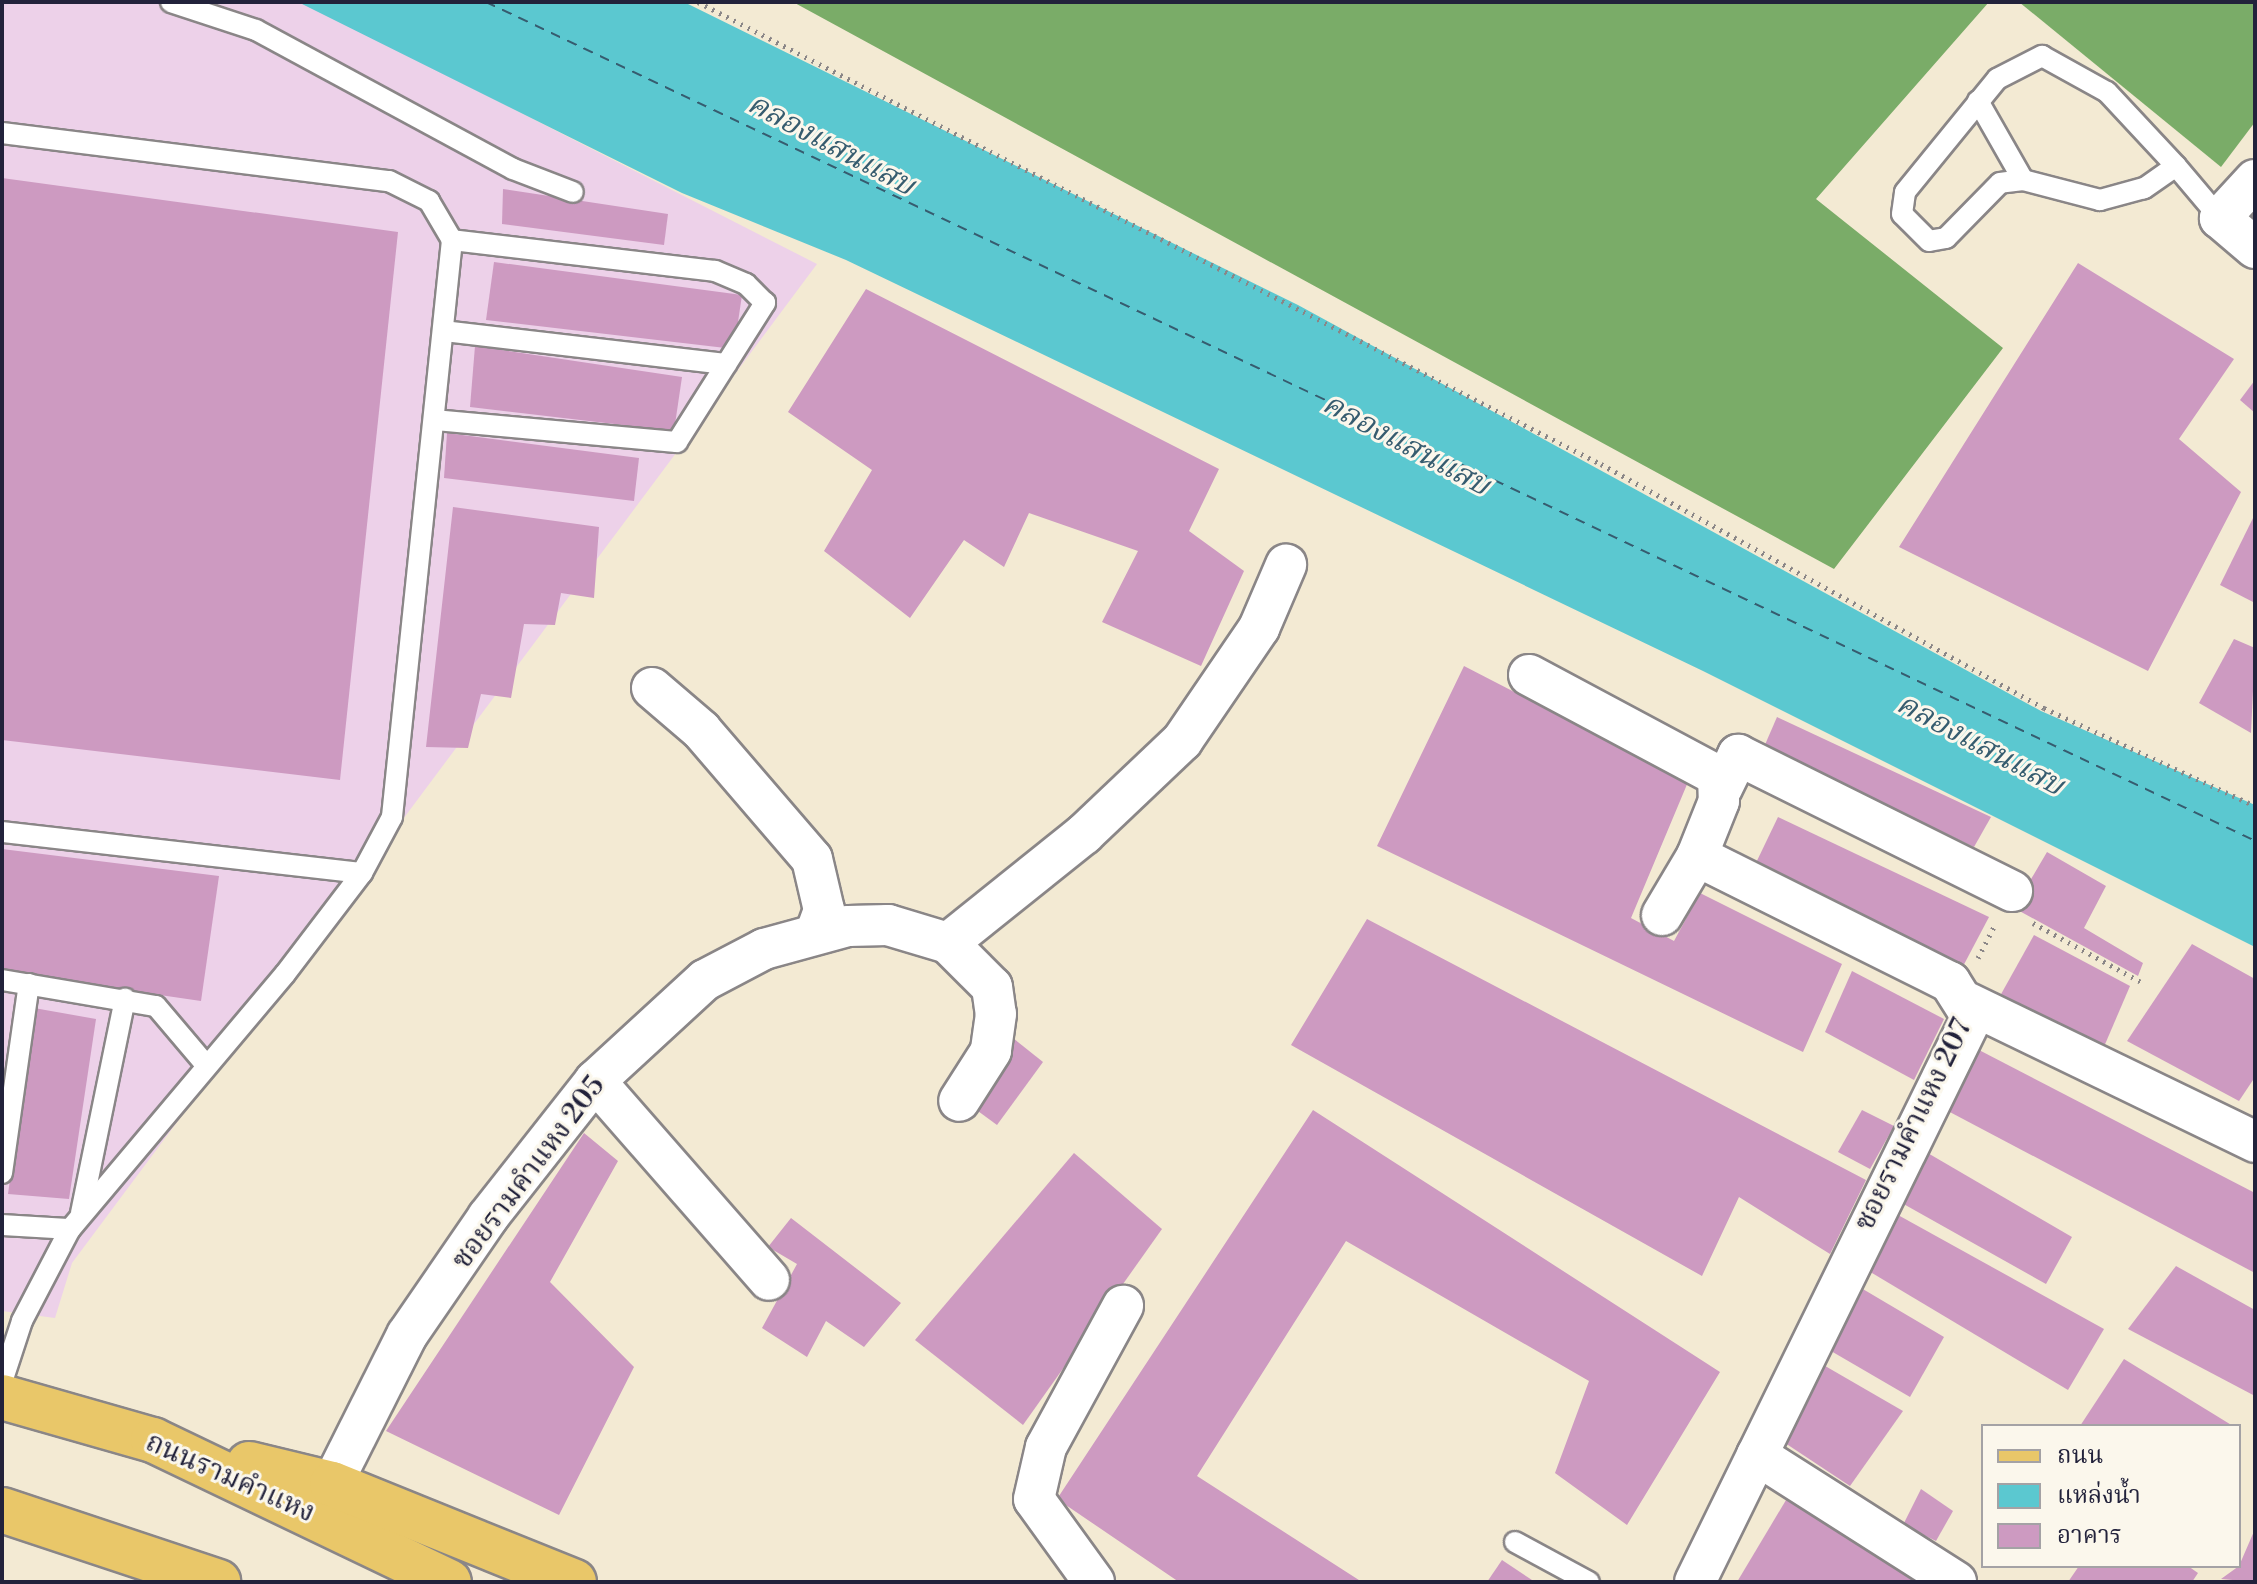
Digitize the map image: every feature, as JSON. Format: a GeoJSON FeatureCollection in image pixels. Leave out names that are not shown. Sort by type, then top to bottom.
{"type":"FeatureCollection","features":[{"type":"Feature","properties":{"kind":"main road","name":"ถนนรามคำแหง"},"geometry":{"type":"LineString","coordinates":[[2,1397],[153,1440],[449,1582]]}},
{"type":"Feature","properties":{"kind":"main road"},"geometry":{"type":"LineString","coordinates":[[153,1440],[332,1484],[574,1582]]}},
{"type":"Feature","properties":{"kind":"main road"},"geometry":{"type":"LineString","coordinates":[[2,1510],[218,1582]]}},
{"type":"Feature","properties":{"kind":"street"},"geometry":{"type":"LineString","coordinates":[[2255,180],[2220,218],[2255,248]]}},
{"type":"Feature","properties":{"kind":"street"},"geometry":{"type":"LineString","coordinates":[[948,943],[1084,834],[1182,741],[1259,628],[1286,565]]}},
{"type":"Feature","properties":{"kind":"street"},"geometry":{"type":"LineString","coordinates":[[1529,675],[1704,763],[1722,788]]}},
{"type":"Feature","properties":{"kind":"street"},"geometry":{"type":"LineString","coordinates":[[652,688],[701,730],[812,859],[824,910],[816,932]]}},
{"type":"Feature","properties":{"kind":"street"},"geometry":{"type":"LineString","coordinates":[[1662,915],[1697,856],[1722,788],[1738,755],[2008,899]]}},
{"type":"Feature","properties":{"kind":"street","name":"ซอยรามคำแหง 207"},"geometry":{"type":"LineString","coordinates":[[1695,1582],[1972,1017],[1965,997],[1697,856]]}},
{"type":"Feature","properties":{"kind":"street","name":"ซอยรามคำแหง 205"},"geometry":{"type":"LineString","coordinates":[[332,1484],[407,1335],[595,1081],[705,980],[816,932],[888,925],[948,943],[992,987],[996,1014],[991,1051],[959,1101]]}},
{"type":"Feature","properties":{"kind":"street"},"geometry":{"type":"LineString","coordinates":[[1965,997],[2255,1142]]}},
{"type":"Feature","properties":{"kind":"street"},"geometry":{"type":"LineString","coordinates":[[595,1081],[769,1280]]}},
{"type":"Feature","properties":{"kind":"street"},"geometry":{"type":"LineString","coordinates":[[1094,1582],[1034,1499],[1035,1489],[1046,1447],[1123,1306]]}},
{"type":"Feature","properties":{"kind":"street"},"geometry":{"type":"LineString","coordinates":[[1757,1455],[1956,1582]]}},
{"type":"Feature","properties":{"kind":"lane"},"geometry":{"type":"LineString","coordinates":[[171,2],[256,30],[513,169],[573,192]]}},
{"type":"Feature","properties":{"kind":"lane"},"geometry":{"type":"LineString","coordinates":[[2176,166],[2144,188],[2100,200],[2023,180],[2000,183],[1946,238],[1929,241],[1909,227],[1905,192],[1978,101],[2015,64],[2042,56],[2107,92],[2176,166],[2220,218]]}},
{"type":"Feature","properties":{"kind":"lane"},"geometry":{"type":"LineString","coordinates":[[1978,101],[2023,180]]}},
{"type":"Feature","properties":{"kind":"lane"},"geometry":{"type":"LineString","coordinates":[[2,133],[389,181],[429,201],[452,240],[392,817],[362,873],[75,1223],[22,1321],[2,1382]]}},
{"type":"Feature","properties":{"kind":"lane"},"geometry":{"type":"LineString","coordinates":[[435,420],[677,442],[765,303],[746,284],[715,271],[452,240]]}},
{"type":"Feature","properties":{"kind":"lane"},"geometry":{"type":"LineString","coordinates":[[444,331],[726,364]]}},
{"type":"Feature","properties":{"kind":"lane"},"geometry":{"type":"LineString","coordinates":[[2,832],[362,873]]}},
{"type":"Feature","properties":{"kind":"lane"},"geometry":{"type":"LineString","coordinates":[[2,980],[125,998],[156,1006],[206,1065]]}},
{"type":"Feature","properties":{"kind":"lane"},"geometry":{"type":"LineString","coordinates":[[2,1173],[29,984]]}},
{"type":"Feature","properties":{"kind":"lane"},"geometry":{"type":"LineString","coordinates":[[75,1223],[125,998]]}},
{"type":"Feature","properties":{"kind":"lane"},"geometry":{"type":"LineString","coordinates":[[2,1225],[75,1223]]}},
{"type":"Feature","properties":{"kind":"lane"},"geometry":{"type":"LineString","coordinates":[[1515,1542],[1589,1582]]}},
{"type":"Feature","properties":{"kind":"path"},"geometry":{"type":"LineString","coordinates":[[698,2],[1601,464],[2044,708],[2255,806]]}},
{"type":"Feature","properties":{"kind":"path"},"geometry":{"type":"LineString","coordinates":[[1965,997],[2008,899],[2143,983]]}},
{"type":"Feature","properties":{"kind":"shaded area"},"geometry":{"type":"Polygon","coordinates":[[[2,2],[304,2],[817,264],[72,1263],[55,1318],[2,1311],[2,2]]]}},
{"type":"Feature","properties":{"kind":"green space"},"geometry":{"type":"Polygon","coordinates":[[[793,2],[1989,2],[1816,199],[2003,348],[1834,569],[793,2]]]}},
{"type":"Feature","properties":{"kind":"green space"},"geometry":{"type":"Polygon","coordinates":[[[2019,2],[2255,2],[2255,122],[2221,167],[2019,2]]]}},
{"type":"Feature","properties":{"kind":"water","name":"คลองแสนแสบ"},"geometry":{"type":"Polygon","coordinates":[[[298,2],[684,2],[1298,305],[2041,711],[2255,805],[2255,947],[1703,671],[846,260],[682,193],[298,2]]]}},
{"type":"Feature","properties":{"kind":"building"},"geometry":{"type":"Polygon","coordinates":[[[2,178],[398,232],[340,780],[2,740],[2,178]]]}},
{"type":"Feature","properties":{"kind":"building"},"geometry":{"type":"Polygon","coordinates":[[[503,189],[668,214],[664,245],[502,224],[503,189]]]}},
{"type":"Feature","properties":{"kind":"building"},"geometry":{"type":"Polygon","coordinates":[[[494,262],[742,295],[734,349],[486,320],[494,262]]]}},
{"type":"Feature","properties":{"kind":"building"},"geometry":{"type":"Polygon","coordinates":[[[2078,263],[2234,359],[2179,439],[2241,492],[2148,671],[1899,547],[2078,263]]]}},
{"type":"Feature","properties":{"kind":"building"},"geometry":{"type":"Polygon","coordinates":[[[866,289],[1219,469],[1189,531],[1244,571],[1201,666],[1102,622],[1138,551],[1029,513],[1004,567],[964,540],[910,618],[824,551],[872,470],[788,412],[866,289]]]}},
{"type":"Feature","properties":{"kind":"building"},"geometry":{"type":"Polygon","coordinates":[[[475,346],[682,377],[674,431],[470,407],[475,346]]]}},
{"type":"Feature","properties":{"kind":"building"},"geometry":{"type":"Polygon","coordinates":[[[2255,380],[2255,413],[2240,400],[2255,380]]]}},
{"type":"Feature","properties":{"kind":"building"},"geometry":{"type":"Polygon","coordinates":[[[447,433],[639,458],[634,501],[444,478],[447,433]]]}},
{"type":"Feature","properties":{"kind":"building"},"geometry":{"type":"Polygon","coordinates":[[[453,507],[599,527],[594,598],[561,593],[555,625],[524,624],[511,698],[481,694],[468,748],[426,747],[453,507]]]}},
{"type":"Feature","properties":{"kind":"building"},"geometry":{"type":"Polygon","coordinates":[[[2255,514],[2255,603],[2220,585],[2255,514]]]}},
{"type":"Feature","properties":{"kind":"building"},"geometry":{"type":"Polygon","coordinates":[[[2234,639],[2255,648],[2251,733],[2199,703],[2234,639]]]}},
{"type":"Feature","properties":{"kind":"building"},"geometry":{"type":"Polygon","coordinates":[[[1464,666],[1688,782],[1631,918],[1674,941],[1700,893],[1842,964],[1803,1052],[1377,846],[1464,666]]]}},
{"type":"Feature","properties":{"kind":"building"},"geometry":{"type":"Polygon","coordinates":[[[1777,717],[1991,817],[1974,847],[1764,747],[1777,717]]]}},
{"type":"Feature","properties":{"kind":"building"},"geometry":{"type":"Polygon","coordinates":[[[1778,817],[1989,917],[1960,972],[1754,867],[1778,817]]]}},
{"type":"Feature","properties":{"kind":"building"},"geometry":{"type":"Polygon","coordinates":[[[2,849],[219,876],[201,1001],[2,972],[2,849]]]}},
{"type":"Feature","properties":{"kind":"building"},"geometry":{"type":"Polygon","coordinates":[[[2047,852],[2106,886],[2084,928],[2143,963],[2138,976],[2014,908],[2047,852]]]}},
{"type":"Feature","properties":{"kind":"building"},"geometry":{"type":"Polygon","coordinates":[[[1367,919],[1866,1180],[1830,1254],[1739,1197],[1702,1276],[1291,1045],[1367,919]]]}},
{"type":"Feature","properties":{"kind":"building"},"geometry":{"type":"Polygon","coordinates":[[[2034,935],[2130,986],[2103,1049],[2000,996],[2034,935]]]}},
{"type":"Feature","properties":{"kind":"building"},"geometry":{"type":"Polygon","coordinates":[[[2192,944],[2255,979],[2255,1077],[2239,1101],[2127,1041],[2192,944]]]}},
{"type":"Feature","properties":{"kind":"building"},"geometry":{"type":"Polygon","coordinates":[[[1852,971],[1944,1019],[1914,1080],[1825,1032],[1852,971]]]}},
{"type":"Feature","properties":{"kind":"building"},"geometry":{"type":"Polygon","coordinates":[[[34,1008],[96,1019],[69,1199],[8,1194],[34,1008]]]}},
{"type":"Feature","properties":{"kind":"building"},"geometry":{"type":"Polygon","coordinates":[[[1008,1034],[1043,1062],[997,1125],[967,1103],[1008,1034]]]}},
{"type":"Feature","properties":{"kind":"building"},"geometry":{"type":"Polygon","coordinates":[[[1979,1050],[2255,1193],[2255,1273],[1946,1110],[1979,1050]]]}},
{"type":"Feature","properties":{"kind":"building"},"geometry":{"type":"Polygon","coordinates":[[[1313,1110],[1720,1372],[1627,1525],[1555,1473],[1589,1381],[1346,1241],[1197,1476],[1362,1582],[1179,1582],[1057,1499],[1313,1110]]]}},
{"type":"Feature","properties":{"kind":"building"},"geometry":{"type":"Polygon","coordinates":[[[1862,1110],[1894,1126],[1870,1169],[1838,1152],[1862,1110]]]}},
{"type":"Feature","properties":{"kind":"building"},"geometry":{"type":"Polygon","coordinates":[[[584,1133],[618,1161],[550,1282],[634,1367],[559,1515],[386,1431],[584,1133]]]}},
{"type":"Feature","properties":{"kind":"building"},"geometry":{"type":"Polygon","coordinates":[[[1926,1152],[2072,1237],[2046,1284],[1900,1202],[1926,1152]]]}},
{"type":"Feature","properties":{"kind":"building"},"geometry":{"type":"Polygon","coordinates":[[[1074,1153],[1162,1229],[1023,1425],[915,1340],[1074,1153]]]}},
{"type":"Feature","properties":{"kind":"building"},"geometry":{"type":"Polygon","coordinates":[[[1898,1215],[2104,1329],[2068,1390],[1867,1270],[1898,1215]]]}},
{"type":"Feature","properties":{"kind":"building"},"geometry":{"type":"Polygon","coordinates":[[[791,1218],[901,1303],[864,1347],[826,1321],[807,1357],[762,1328],[797,1264],[768,1247],[791,1218]]]}},
{"type":"Feature","properties":{"kind":"building"},"geometry":{"type":"Polygon","coordinates":[[[2176,1266],[2255,1310],[2255,1396],[2128,1329],[2176,1266]]]}},
{"type":"Feature","properties":{"kind":"building"},"geometry":{"type":"Polygon","coordinates":[[[1856,1285],[1944,1337],[1910,1397],[1831,1351],[1856,1285]]]}},
{"type":"Feature","properties":{"kind":"building"},"geometry":{"type":"Polygon","coordinates":[[[2124,1359],[2230,1424],[2081,1424],[2124,1359]]]}},
{"type":"Feature","properties":{"kind":"building"},"geometry":{"type":"Polygon","coordinates":[[[1820,1363],[1903,1411],[1850,1486],[1782,1441],[1820,1363]]]}},
{"type":"Feature","properties":{"kind":"building"},"geometry":{"type":"Polygon","coordinates":[[[1921,1489],[1953,1511],[1936,1541],[1903,1525],[1921,1489]]]}},
{"type":"Feature","properties":{"kind":"building"},"geometry":{"type":"Polygon","coordinates":[[[1792,1490],[1931,1582],[1737,1582],[1792,1490]]]}},
{"type":"Feature","properties":{"kind":"building"},"geometry":{"type":"Polygon","coordinates":[[[2255,1529],[2255,1582],[2221,1579],[2241,1568],[2255,1529]]]}},
{"type":"Feature","properties":{"kind":"building"},"geometry":{"type":"Polygon","coordinates":[[[1502,1560],[1535,1582],[1487,1582],[1502,1560]]]}},
{"type":"Feature","properties":{"kind":"building"},"geometry":{"type":"Polygon","coordinates":[[[2078,1568],[2191,1568],[2198,1573],[2192,1582],[2068,1582],[2078,1568]]]}},
{"type":"Feature","properties":{"kind":"ferry route"},"geometry":{"type":"LineString","coordinates":[[486,2],[2255,841]]}}]}
